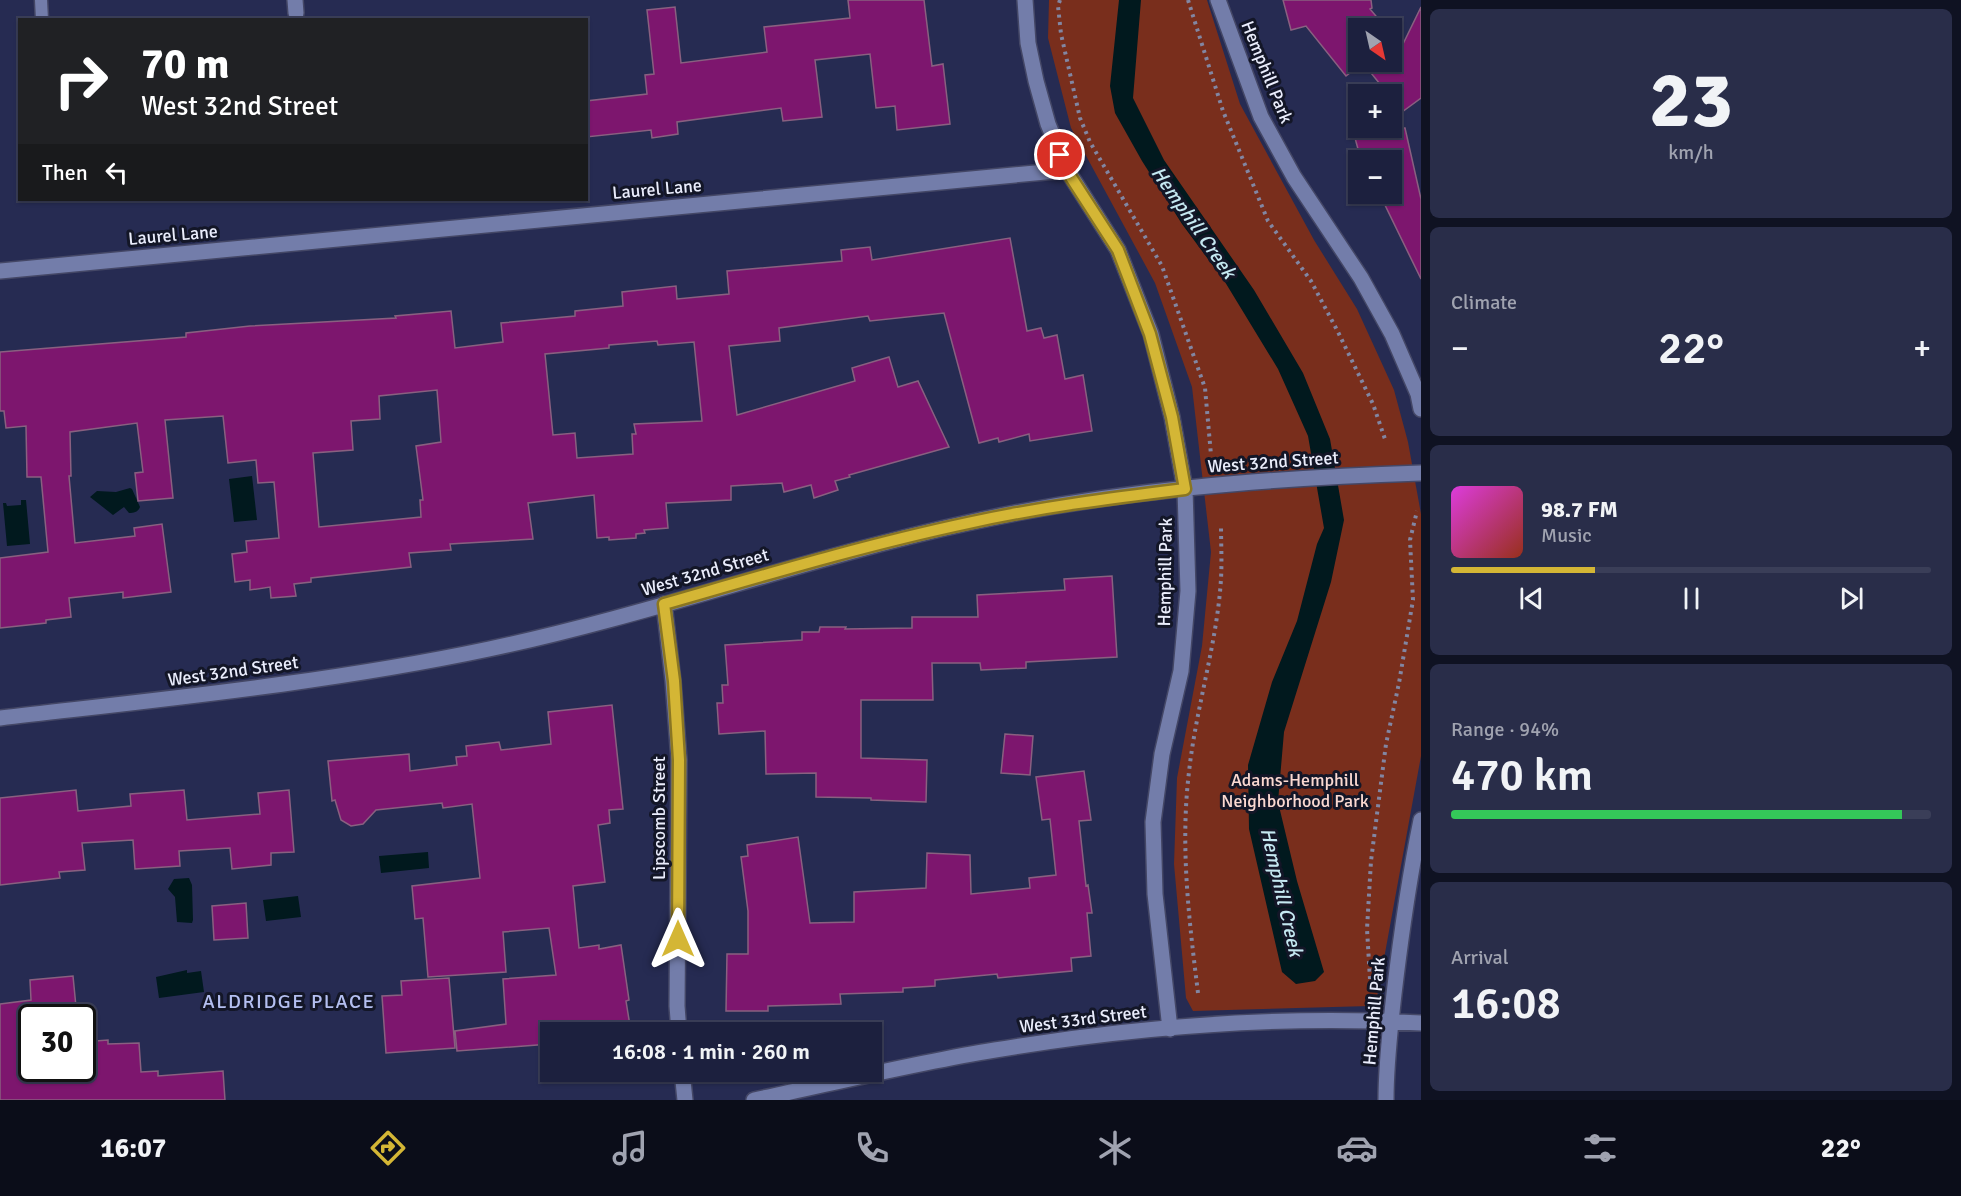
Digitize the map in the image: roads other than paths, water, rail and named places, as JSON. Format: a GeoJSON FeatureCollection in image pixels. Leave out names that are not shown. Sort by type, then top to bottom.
{"type":"FeatureCollection","features":[{"type":"Feature","properties":{"kind":"street","name":"Hemphill Park"},"geometry":{"type":"LineString","coordinates":[[1025,0],[1028,43],[1048,124],[1067,171],[1118,250],[1150,334],[1172,417],[1185,489],[1188,591],[1181,671],[1162,754],[1153,822],[1155,894],[1170,1029]]}},
{"type":"Feature","properties":{"kind":"street","name":"Hemphill Park"},"geometry":{"type":"LineString","coordinates":[[1218,0],[1261,117],[1294,177],[1371,296],[1392,334],[1418,394],[1421,409]]}},
{"type":"Feature","properties":{"kind":"street","name":"Laurel Lane"},"geometry":{"type":"LineString","coordinates":[[0,271],[1067,171]]}},
{"type":"Feature","properties":{"kind":"street","name":"West 32nd Street"},"geometry":{"type":"LineString","coordinates":[[0,718],[368,672],[489,649],[585,626],[837,554],[968,523],[1073,503],[1185,489],[1347,476],[1421,473]]}},
{"type":"Feature","properties":{"kind":"street","name":"Lipscomb Street"},"geometry":{"type":"LineString","coordinates":[[664,604],[674,681],[679,760],[678,1022]]}},
{"type":"Feature","properties":{"kind":"street","name":"Hemphill Park"},"geometry":{"type":"LineString","coordinates":[[1386,1100],[1391,1021],[1409,878],[1421,820]]}},
{"type":"Feature","properties":{"kind":"street","name":"West 33rd Street"},"geometry":{"type":"LineString","coordinates":[[754,1100],[995,1050],[1170,1029],[1280,1021],[1421,1023]]}},
{"type":"Feature","properties":{"kind":"street"},"geometry":{"type":"LineString","coordinates":[[683,1082],[685,1100]]}},
{"type":"Feature","properties":{"kind":"lane"},"geometry":{"type":"LineString","coordinates":[[41,0],[42,18]]}},
{"type":"Feature","properties":{"kind":"water","name":"Hemphill Creek"},"geometry":{"type":"Polygon","coordinates":[[[1119,0],[1141,0],[1133,98],[1164,160],[1254,290],[1303,373],[1330,439],[1344,520],[1331,582],[1284,732],[1278,802],[1297,881],[1324,972],[1315,981],[1296,984],[1282,972],[1249,829],[1248,765],[1272,682],[1297,621],[1317,544],[1324,528],[1308,436],[1278,369],[1225,282],[1182,224],[1115,113],[1110,86],[1119,0]]]}},
{"type":"Feature","properties":{"kind":"water"},"geometry":{"type":"Polygon","coordinates":[[[252,476],[257,520],[234,522],[229,479],[252,476]]]}},
{"type":"Feature","properties":{"kind":"water"},"geometry":{"type":"Polygon","coordinates":[[[130,488],[140,507],[134,512],[129,513],[124,507],[113,515],[90,497],[97,491],[116,492],[130,488]]]}},
{"type":"Feature","properties":{"kind":"water"},"geometry":{"type":"Polygon","coordinates":[[[21,500],[26,500],[30,544],[7,546],[3,503],[7,506],[21,505],[21,500]]]}},
{"type":"Feature","properties":{"kind":"water"},"geometry":{"type":"Polygon","coordinates":[[[428,852],[429,868],[381,873],[379,856],[428,852]]]}},
{"type":"Feature","properties":{"kind":"water"},"geometry":{"type":"Polygon","coordinates":[[[189,878],[192,885],[193,920],[192,923],[177,922],[175,897],[168,889],[174,879],[189,878]]]}},
{"type":"Feature","properties":{"kind":"water"},"geometry":{"type":"Polygon","coordinates":[[[298,896],[301,917],[266,921],[263,900],[298,896]]]}},
{"type":"Feature","properties":{"kind":"water"},"geometry":{"type":"Polygon","coordinates":[[[187,970],[187,973],[201,971],[204,992],[159,998],[156,977],[187,970]]]}},
{"type":"Feature","properties":{"kind":"district","name":"ALDRIDGE PLACE"},"geometry":{"type":"Point","coordinates":[289,1001]}},
{"type":"Feature","properties":{"kind":"park label","name":"Adams-Hemphill Neighborhood Park"},"geometry":{"type":"Point","coordinates":[1295,790]}}]}
